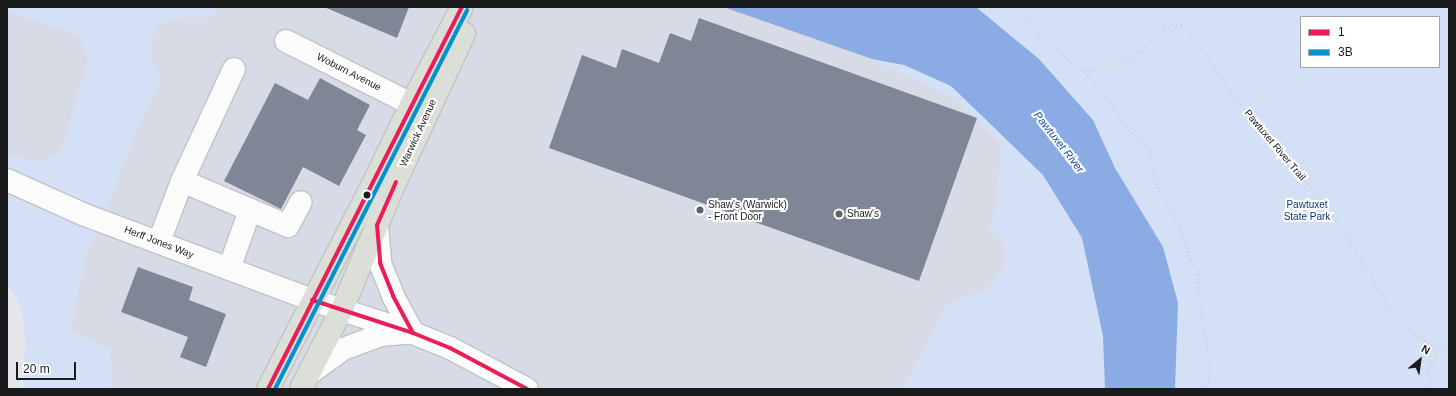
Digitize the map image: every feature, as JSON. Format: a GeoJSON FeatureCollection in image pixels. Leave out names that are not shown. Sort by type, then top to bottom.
{"type":"FeatureCollection","features":[{"type":"Feature","properties":{"kind":"main road","name":"Warwick Avenue"},"geometry":{"type":"LineString","coordinates":[[268,389],[312,300],[372,186],[411,104],[462,7]]}},
{"type":"Feature","properties":{"kind":"main road","name":"Warwick Avenue"},"geometry":{"type":"LineString","coordinates":[[305,381],[342,309],[377,225],[476,7]]}},
{"type":"Feature","properties":{"kind":"street","name":"Woburn Avenue"},"geometry":{"type":"LineString","coordinates":[[286,41],[411,104]]}},
{"type":"Feature","properties":{"kind":"street"},"geometry":{"type":"LineString","coordinates":[[159,242],[182,181],[234,68]]}},
{"type":"Feature","properties":{"kind":"street","name":"Herff Jones Way"},"geometry":{"type":"LineString","coordinates":[[7,180],[85,215],[312,300],[413,333],[450,348],[527,389]]}},
{"type":"Feature","properties":{"kind":"street"},"geometry":{"type":"LineString","coordinates":[[182,181],[288,226],[301,202]]}},
{"type":"Feature","properties":{"kind":"street"},"geometry":{"type":"LineString","coordinates":[[229,269],[250,210]]}},
{"type":"Feature","properties":{"kind":"street"},"geometry":{"type":"LineString","coordinates":[[305,381],[343,349],[381,335],[413,333],[393,296],[380,263],[377,225]]}},
{"type":"Feature","properties":{"kind":"path"},"geometry":{"type":"LineString","coordinates":[[1010,7],[1024,16],[1040,37],[1085,72],[1104,93],[1132,134],[1150,150],[1155,180],[1172,215],[1183,232],[1190,260],[1198,272],[1201,313],[1209,357],[1210,384],[1202,389]]}},
{"type":"Feature","properties":{"kind":"path","name":"Pawtuxet River Trail"},"geometry":{"type":"LineString","coordinates":[[1085,72],[1124,61],[1146,47],[1164,28],[1172,24],[1181,25],[1188,29],[1236,98],[1329,209],[1368,270],[1396,319],[1438,350]]}},
{"type":"Feature","properties":{"kind":"path"},"geometry":{"type":"LineString","coordinates":[[1432,389],[1428,371],[1438,350],[1449,348]]}},
{"type":"Feature","properties":{"kind":"shaded area"},"geometry":{"type":"Polygon","coordinates":[[[218,7],[723,7],[872,59],[951,97],[1002,144],[995,213],[989,227],[1002,239],[1007,262],[988,289],[947,304],[903,389],[108,389],[112,382],[70,330],[86,254],[103,221],[137,128],[161,79],[150,58],[154,27],[172,18],[215,16],[218,7]]]}},
{"type":"Feature","properties":{"kind":"shaded area"},"geometry":{"type":"Polygon","coordinates":[[[7,12],[77,35],[89,56],[61,154],[38,162],[7,156],[7,12]]]}},
{"type":"Feature","properties":{"kind":"green space"},"geometry":{"type":"Polygon","coordinates":[[[7,7],[218,7],[215,16],[172,18],[154,27],[150,58],[161,79],[137,128],[103,221],[86,254],[70,330],[110,349],[112,382],[108,389],[23,389],[25,345],[24,321],[18,302],[11,289],[7,286],[7,156],[38,162],[61,154],[89,56],[77,35],[7,12],[7,7]]]}},
{"type":"Feature","properties":{"kind":"green space","name":"Pawtuxet State Park"},"geometry":{"type":"Polygon","coordinates":[[[976,7],[1449,7],[1449,389],[1175,389],[1178,303],[1093,120],[1039,59],[976,7]]]}},
{"type":"Feature","properties":{"kind":"green space"},"geometry":{"type":"Polygon","coordinates":[[[874,58],[904,65],[951,86],[1043,175],[1082,238],[1103,336],[1105,389],[903,389],[947,304],[988,289],[1007,262],[1002,239],[989,227],[995,213],[1002,144],[951,97],[872,59],[874,58]]]}},
{"type":"Feature","properties":{"kind":"water","name":"Pawtuxet River"},"geometry":{"type":"Polygon","coordinates":[[[723,7],[976,7],[1039,59],[1093,120],[1115,168],[1163,247],[1178,303],[1175,389],[1105,389],[1103,336],[1082,238],[1043,175],[951,86],[904,65],[872,59],[723,7]]]}},
{"type":"Feature","properties":{"kind":"building"},"geometry":{"type":"Polygon","coordinates":[[[324,7],[409,7],[397,38],[324,7]]]}},
{"type":"Feature","properties":{"kind":"building","name":"Shaw's"},"geometry":{"type":"Polygon","coordinates":[[[699,18],[977,118],[919,281],[549,148],[582,55],[616,68],[622,49],[659,63],[670,33],[691,41],[699,18]]]}},
{"type":"Feature","properties":{"kind":"building"},"geometry":{"type":"Polygon","coordinates":[[[320,78],[370,105],[357,130],[366,135],[339,186],[303,167],[281,209],[224,181],[275,83],[308,100],[320,78]]]}},
{"type":"Feature","properties":{"kind":"building"},"geometry":{"type":"Polygon","coordinates":[[[138,267],[193,287],[189,300],[226,314],[206,367],[180,357],[188,337],[121,312],[138,267]]]}},
{"type":"Feature","properties":{"kind":"transit line","name":"1"},"geometry":{"type":"LineString","coordinates":[[268,389],[462,7]]}},
{"type":"Feature","properties":{"kind":"transit line","name":"3B"},"geometry":{"type":"LineString","coordinates":[[275,389],[467,10]]}},
{"type":"Feature","properties":{"kind":"transit line","name":"1"},"geometry":{"type":"LineString","coordinates":[[396,182],[377,225],[380,263],[393,296],[413,333]]}},
{"type":"Feature","properties":{"kind":"transit line","name":"1"},"geometry":{"type":"LineString","coordinates":[[312,300],[413,333],[450,348],[527,389]]}},
{"type":"Feature","properties":{"kind":"place","name":"Shaw's (Warwick) - Front Door"},"geometry":{"type":"Point","coordinates":[700,210]}},
{"type":"Feature","properties":{"kind":"place","name":"Shaw's"},"geometry":{"type":"Point","coordinates":[839,214]}}]}
